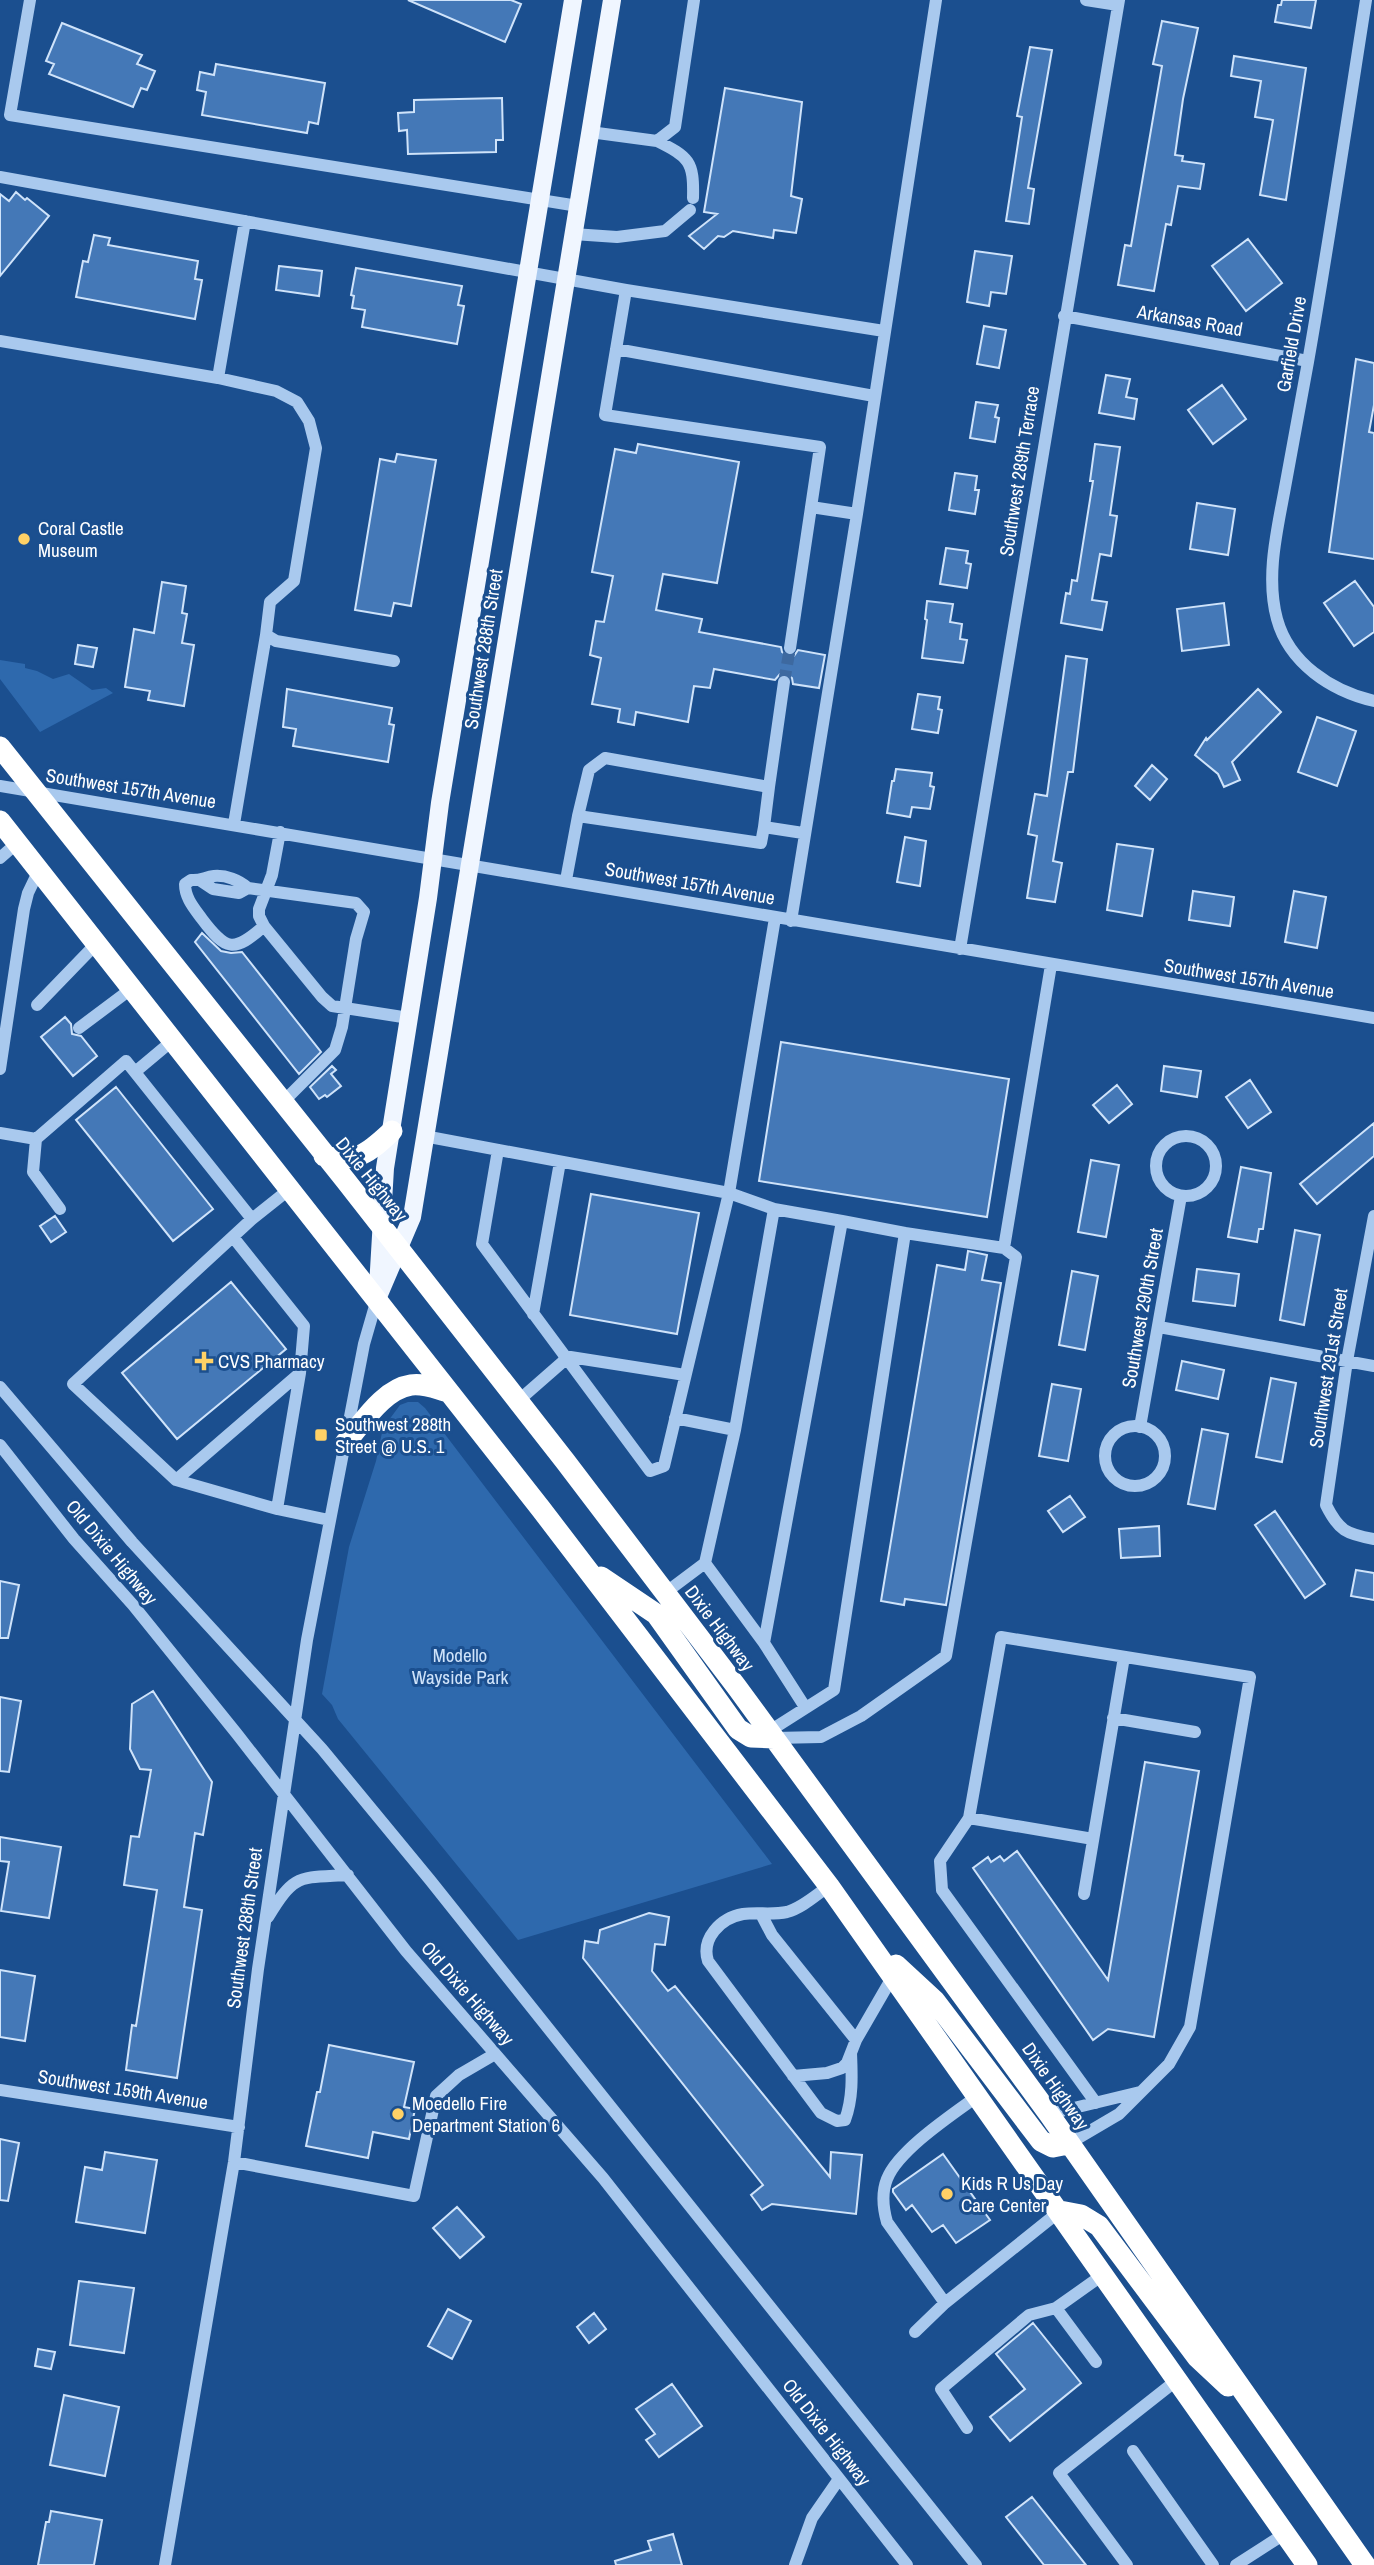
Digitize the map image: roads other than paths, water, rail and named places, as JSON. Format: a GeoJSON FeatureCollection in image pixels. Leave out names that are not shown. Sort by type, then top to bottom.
{"type":"FeatureCollection","features":[{"type":"Feature","properties":{"kind":"highway","name":"Dixie Highway"},"geometry":{"type":"LineString","coordinates":[[0,747],[380,1225],[665,1593],[1049,2114],[1365,2565]]}},
{"type":"Feature","properties":{"kind":"highway"},"geometry":{"type":"LineString","coordinates":[[0,821],[377,1298],[829,1886],[979,2095],[1307,2565]]}},
{"type":"Feature","properties":{"kind":"highway"},"geometry":{"type":"LineString","coordinates":[[324,1156],[339,1159],[362,1156],[392,1131]]}},
{"type":"Feature","properties":{"kind":"highway"},"geometry":{"type":"LineString","coordinates":[[345,1444],[386,1396],[398,1389],[419,1385],[449,1392]]}},
{"type":"Feature","properties":{"kind":"highway"},"geometry":{"type":"LineString","coordinates":[[585,1566],[656,1614],[738,1729],[751,1737],[771,1735]]}},
{"type":"Feature","properties":{"kind":"highway"},"geometry":{"type":"LineString","coordinates":[[869,1940],[935,2001],[1041,2141],[1053,2147],[1068,2144]]}},
{"type":"Feature","properties":{"kind":"highway"},"geometry":{"type":"LineString","coordinates":[[1060,2211],[1081,2215],[1099,2226],[1197,2357],[1260,2417]]}},
{"type":"Feature","properties":{"kind":"main road","name":"Southwest 288th Street"},"geometry":{"type":"LineString","coordinates":[[377,1298],[380,1225],[432,858],[573,0]]}},
{"type":"Feature","properties":{"kind":"main road","name":"Southwest 288th Street"},"geometry":{"type":"LineString","coordinates":[[377,1298],[412,1217],[612,0]]}},
{"type":"Feature","properties":{"kind":"street"},"geometry":{"type":"LineString","coordinates":[[30,0],[10,115],[578,206]]}},
{"type":"Feature","properties":{"kind":"street"},"geometry":{"type":"LineString","coordinates":[[657,141],[675,127],[694,0]]}},
{"type":"Feature","properties":{"kind":"street"},"geometry":{"type":"LineString","coordinates":[[791,921],[936,0]]}},
{"type":"Feature","properties":{"kind":"street"},"geometry":{"type":"LineString","coordinates":[[1086,0],[1119,3]]}},
{"type":"Feature","properties":{"kind":"street","name":"Garfield Drive"},"geometry":{"type":"LineString","coordinates":[[1366,0],[1308,361],[1277,529],[1273,588],[1278,621],[1299,659],[1322,678],[1346,692],[1374,701]]}},
{"type":"Feature","properties":{"kind":"street","name":"Southwest 289th Terrace"},"geometry":{"type":"LineString","coordinates":[[960,949],[1064,316],[1119,3]]}},
{"type":"Feature","properties":{"kind":"street"},"geometry":{"type":"LineString","coordinates":[[573,234],[617,237],[664,231],[691,204],[694,172],[681,153],[657,141],[590,132]]}},
{"type":"Feature","properties":{"kind":"street"},"geometry":{"type":"LineString","coordinates":[[0,177],[626,290],[884,331]]}},
{"type":"Feature","properties":{"kind":"street"},"geometry":{"type":"LineString","coordinates":[[218,378],[245,221]]}},
{"type":"Feature","properties":{"kind":"street"},"geometry":{"type":"LineString","coordinates":[[626,290],[605,415],[820,447],[790,648]]}},
{"type":"Feature","properties":{"kind":"street","name":"Arkansas Road"},"geometry":{"type":"LineString","coordinates":[[1064,316],[1308,361]]}},
{"type":"Feature","properties":{"kind":"street"},"geometry":{"type":"LineString","coordinates":[[0,341],[218,378],[276,391],[297,402],[309,421],[316,447],[294,580],[270,601],[234,824]]}},
{"type":"Feature","properties":{"kind":"street"},"geometry":{"type":"LineString","coordinates":[[615,349],[874,396]]}},
{"type":"Feature","properties":{"kind":"street"},"geometry":{"type":"LineString","coordinates":[[811,507],[857,514]]}},
{"type":"Feature","properties":{"kind":"street"},"geometry":{"type":"LineString","coordinates":[[266,635],[276,641],[394,662]]}},
{"type":"Feature","properties":{"kind":"street"},"geometry":{"type":"LineString","coordinates":[[578,816],[761,843],[784,682]]}},
{"type":"Feature","properties":{"kind":"street"},"geometry":{"type":"LineString","coordinates":[[566,880],[589,770],[605,758],[769,788]]}},
{"type":"Feature","properties":{"kind":"street","name":"Southwest 157th Avenue"},"geometry":{"type":"LineString","coordinates":[[0,786],[566,880],[1051,965],[1374,1017]]}},
{"type":"Feature","properties":{"kind":"street"},"geometry":{"type":"LineString","coordinates":[[764,827],[803,833]]}},
{"type":"Feature","properties":{"kind":"street"},"geometry":{"type":"LineString","coordinates":[[280,832],[272,875],[259,916],[264,926],[332,1006],[409,1018]]}},
{"type":"Feature","properties":{"kind":"street"},"geometry":{"type":"LineString","coordinates":[[0,858],[17,843]]}},
{"type":"Feature","properties":{"kind":"street"},"geometry":{"type":"LineString","coordinates":[[0,1069],[24,909],[39,870]]}},
{"type":"Feature","properties":{"kind":"street"},"geometry":{"type":"LineString","coordinates":[[264,926],[241,944],[220,942],[186,895],[185,884],[188,881],[201,881],[213,889],[239,893],[248,888],[266,890],[350,902],[363,908],[335,1051],[282,1102]]}},
{"type":"Feature","properties":{"kind":"street"},"geometry":{"type":"LineString","coordinates":[[498,1150],[482,1244],[650,1471],[664,1466],[729,1193],[775,918]]}},
{"type":"Feature","properties":{"kind":"street"},"geometry":{"type":"LineString","coordinates":[[37,1005],[96,944]]}},
{"type":"Feature","properties":{"kind":"street"},"geometry":{"type":"LineString","coordinates":[[1004,1248],[1051,965]]}},
{"type":"Feature","properties":{"kind":"street"},"geometry":{"type":"LineString","coordinates":[[79,1028],[131,989]]}},
{"type":"Feature","properties":{"kind":"street"},"geometry":{"type":"LineString","coordinates":[[135,1072],[172,1041]]}},
{"type":"Feature","properties":{"kind":"street"},"geometry":{"type":"LineString","coordinates":[[60,1209],[33,1172],[36,1139],[126,1061],[252,1219]]}},
{"type":"Feature","properties":{"kind":"street"},"geometry":{"type":"LineString","coordinates":[[0,1133],[36,1139]]}},
{"type":"Feature","properties":{"kind":"street"},"geometry":{"type":"LineString","coordinates":[[424,1136],[729,1193],[774,1209],[1004,1248],[1016,1257],[946,1656],[862,1716],[821,1737],[771,1735]]}},
{"type":"Feature","properties":{"kind":"street"},"geometry":{"type":"LineString","coordinates":[[1190,1136],[1201,1140],[1210,1148],[1215,1171],[1211,1182],[1203,1190],[1192,1195],[1181,1195],[1170,1191],[1161,1183],[1156,1173],[1156,1161],[1160,1150],[1168,1142],[1190,1136]]}},
{"type":"Feature","properties":{"kind":"street"},"geometry":{"type":"LineString","coordinates":[[533,1314],[560,1162]]}},
{"type":"Feature","properties":{"kind":"street"},"geometry":{"type":"LineString","coordinates":[[291,1188],[252,1219],[73,1384],[176,1480],[277,1509],[329,1520]]}},
{"type":"Feature","properties":{"kind":"street","name":"Southwest 290th Street"},"geometry":{"type":"LineString","coordinates":[[1140,1427],[1181,1195]]}},
{"type":"Feature","properties":{"kind":"street"},"geometry":{"type":"LineString","coordinates":[[665,1593],[705,1563],[735,1430],[774,1209]]}},
{"type":"Feature","properties":{"kind":"street","name":"Southwest 291st Street"},"geometry":{"type":"LineString","coordinates":[[1374,1216],[1347,1361],[1326,1505],[1336,1525],[1352,1535],[1374,1539]]}},
{"type":"Feature","properties":{"kind":"street"},"geometry":{"type":"LineString","coordinates":[[764,1643],[842,1221]]}},
{"type":"Feature","properties":{"kind":"street"},"geometry":{"type":"LineString","coordinates":[[771,1735],[805,1707],[834,1690],[905,1233]]}},
{"type":"Feature","properties":{"kind":"street"},"geometry":{"type":"LineString","coordinates":[[233,1237],[304,1326],[300,1374],[277,1509]]}},
{"type":"Feature","properties":{"kind":"street","name":"Southwest 288th Street"},"geometry":{"type":"LineString","coordinates":[[165,2565],[234,2162],[294,1719],[329,1520],[364,1344],[377,1298]]}},
{"type":"Feature","properties":{"kind":"street"},"geometry":{"type":"LineString","coordinates":[[1158,1327],[1374,1366]]}},
{"type":"Feature","properties":{"kind":"street"},"geometry":{"type":"LineString","coordinates":[[565,1357],[685,1375]]}},
{"type":"Feature","properties":{"kind":"street"},"geometry":{"type":"LineString","coordinates":[[518,1401],[565,1357]]}},
{"type":"Feature","properties":{"kind":"street"},"geometry":{"type":"LineString","coordinates":[[176,1480],[300,1374]]}},
{"type":"Feature","properties":{"kind":"street"},"geometry":{"type":"LineString","coordinates":[[0,1387],[111,1518],[294,1719],[439,1891],[976,2565]]}},
{"type":"Feature","properties":{"kind":"street"},"geometry":{"type":"LineString","coordinates":[[675,1419],[735,1430]]}},
{"type":"Feature","properties":{"kind":"street"},"geometry":{"type":"LineString","coordinates":[[1129,1427],[1140,1427],[1151,1431],[1160,1439],[1164,1462],[1160,1473],[1152,1481],[1141,1486],[1129,1486],[1110,1474],[1105,1451],[1118,1432],[1129,1427]]}},
{"type":"Feature","properties":{"kind":"street","name":"Old Dixie Highway"},"geometry":{"type":"LineString","coordinates":[[0,1445],[74,1539],[155,1632],[406,1951],[603,2178],[907,2565]]}},
{"type":"Feature","properties":{"kind":"street"},"geometry":{"type":"LineString","coordinates":[[705,1563],[764,1643],[805,1707]]}},
{"type":"Feature","properties":{"kind":"street"},"geometry":{"type":"LineString","coordinates":[[1068,2144],[1119,2114],[1170,2064],[1190,2027],[1250,1677],[1001,1637],[969,1818],[940,1861],[942,1890],[1096,2103]]}},
{"type":"Feature","properties":{"kind":"street"},"geometry":{"type":"LineString","coordinates":[[1084,1894],[1124,1657]]}},
{"type":"Feature","properties":{"kind":"street"},"geometry":{"type":"LineString","coordinates":[[1113,1718],[1195,1732]]}},
{"type":"Feature","properties":{"kind":"street"},"geometry":{"type":"LineString","coordinates":[[969,1818],[1093,1839]]}},
{"type":"Feature","properties":{"kind":"street"},"geometry":{"type":"LineString","coordinates":[[265,1923],[286,1889],[300,1879],[348,1875]]}},
{"type":"Feature","properties":{"kind":"street"},"geometry":{"type":"LineString","coordinates":[[829,1886],[797,1909],[742,1914],[711,1934],[705,1951],[708,1961],[821,2113],[837,2121],[845,2120],[852,2086],[851,2053]]}},
{"type":"Feature","properties":{"kind":"street"},"geometry":{"type":"LineString","coordinates":[[761,1914],[772,1935],[856,2040]]}},
{"type":"Feature","properties":{"kind":"street"},"geometry":{"type":"LineString","coordinates":[[793,2076],[818,2075],[842,2068],[893,1976]]}},
{"type":"Feature","properties":{"kind":"street"},"geometry":{"type":"LineString","coordinates":[[234,2162],[414,2196],[436,2096],[458,2075],[495,2054]]}},
{"type":"Feature","properties":{"kind":"street","name":"Southwest 159th Avenue"},"geometry":{"type":"LineString","coordinates":[[0,2090],[239,2127]]}},
{"type":"Feature","properties":{"kind":"street"},"geometry":{"type":"LineString","coordinates":[[1049,2114],[1141,2091]]}},
{"type":"Feature","properties":{"kind":"street"},"geometry":{"type":"LineString","coordinates":[[945,2303],[887,2222],[883,2193],[887,2178],[896,2164],[937,2125],[979,2095]]}},
{"type":"Feature","properties":{"kind":"street"},"geometry":{"type":"LineString","coordinates":[[915,2332],[945,2303],[1060,2211]]}},
{"type":"Feature","properties":{"kind":"street"},"geometry":{"type":"LineString","coordinates":[[967,2428],[941,2389],[1029,2315],[1056,2308],[1104,2274]]}},
{"type":"Feature","properties":{"kind":"street"},"geometry":{"type":"LineString","coordinates":[[1056,2308],[1096,2362]]}},
{"type":"Feature","properties":{"kind":"street"},"geometry":{"type":"LineString","coordinates":[[1127,2565],[1059,2473],[1177,2380]]}},
{"type":"Feature","properties":{"kind":"street"},"geometry":{"type":"LineString","coordinates":[[1133,2451],[1213,2565]]}},
{"type":"Feature","properties":{"kind":"street"},"geometry":{"type":"LineString","coordinates":[[795,2565],[812,2518],[839,2479]]}},
{"type":"Feature","properties":{"kind":"street"},"geometry":{"type":"LineString","coordinates":[[1236,2565],[1286,2533]]}},
{"type":"Feature","properties":{"kind":"tunnel"},"geometry":{"type":"LineString","coordinates":[[784,682],[790,648]]}},
{"type":"Feature","properties":{"kind":"place","name":"Coral Castle Museum"},"geometry":{"type":"Point","coordinates":[24,539]}},
{"type":"Feature","properties":{"kind":"place","name":"CVS Pharmacy"},"geometry":{"type":"Point","coordinates":[204,1361]}},
{"type":"Feature","properties":{"kind":"place","name":"Southwest 288th Street @ U.S. 1"},"geometry":{"type":"Point","coordinates":[321,1435]}},
{"type":"Feature","properties":{"kind":"place","name":"Moedello Fire Department Station 6"},"geometry":{"type":"Point","coordinates":[398,2114]}},
{"type":"Feature","properties":{"kind":"place","name":"Kids R Us Day Care Center"},"geometry":{"type":"Point","coordinates":[947,2194]}},
{"type":"Feature","properties":{"kind":"park label","name":"Modello Wayside Park"},"geometry":{"type":"Point","coordinates":[460,1666]}}]}
